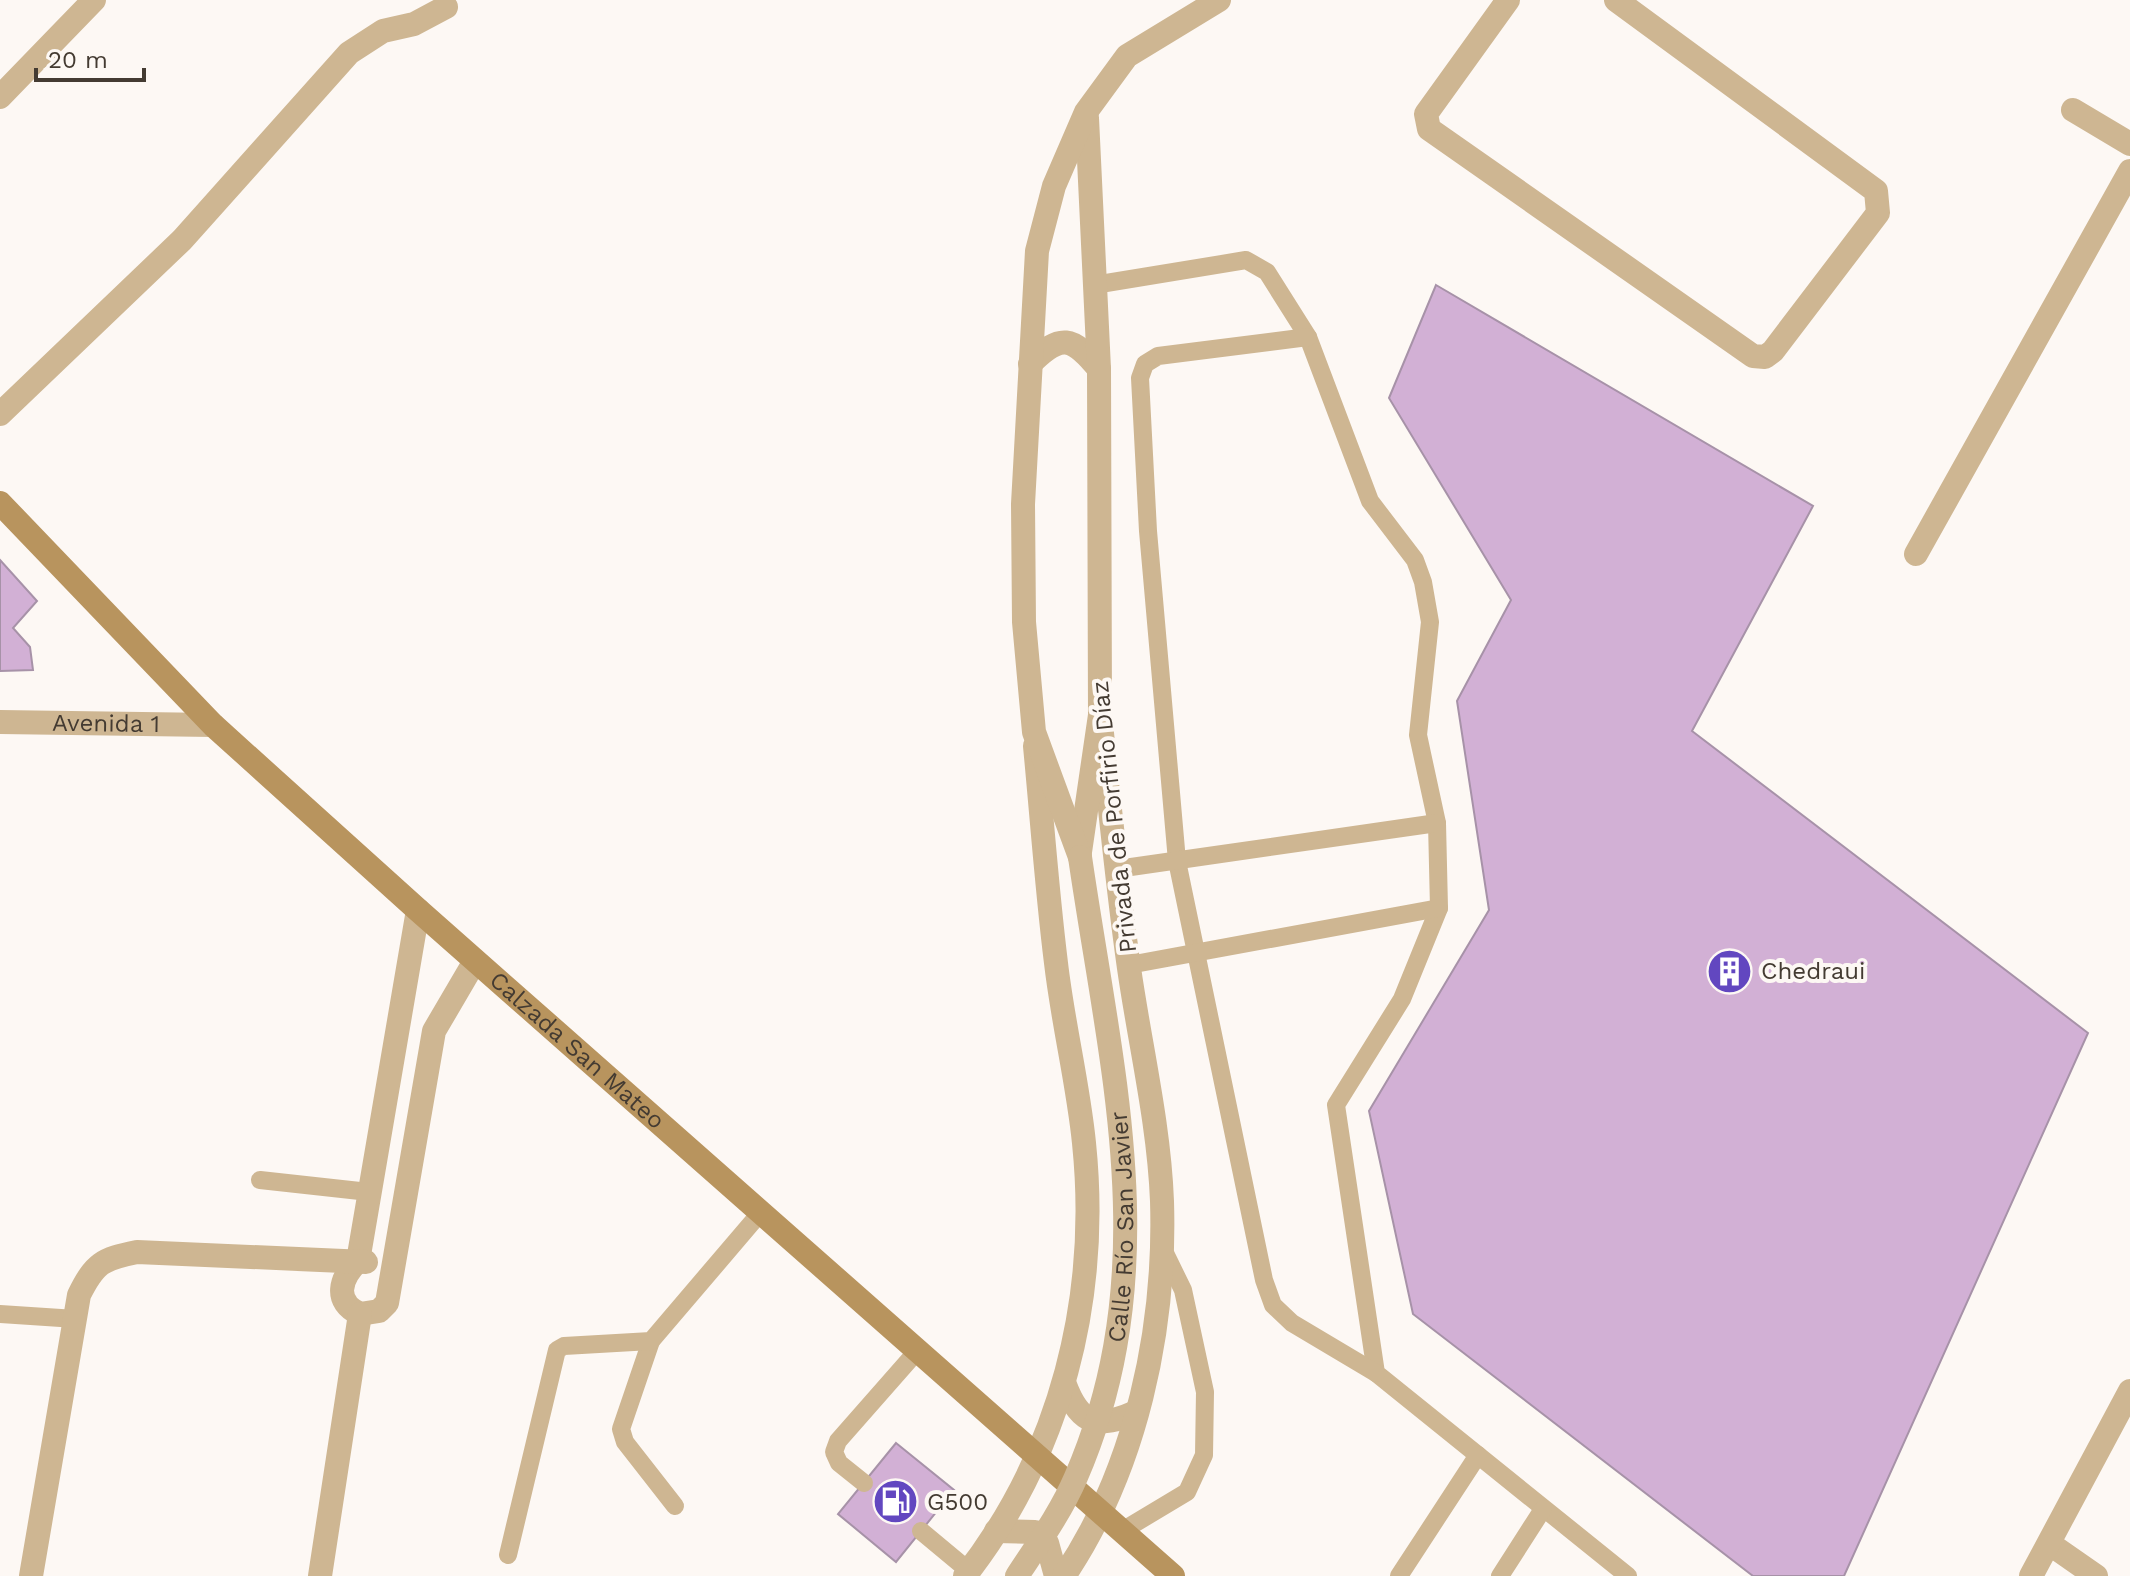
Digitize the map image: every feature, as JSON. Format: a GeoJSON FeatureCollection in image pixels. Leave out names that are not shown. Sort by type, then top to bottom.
{"type":"FeatureCollection","features":[{"type":"Feature","properties":{"kind":"main road","name":"Calzada San Mateo"},"geometry":{"type":"LineString","coordinates":[[0,503],[213,725],[475,961],[1173,1576]]}},
{"type":"Feature","properties":{"kind":"street"},"geometry":{"type":"LineString","coordinates":[[7,90],[94,0]]}},
{"type":"Feature","properties":{"kind":"street"},"geometry":{"type":"LineString","coordinates":[[967,1573],[996,1531],[1038,1455],[1065,1385],[1077,1332],[1085,1269],[1088,1204],[1084,1142],[1056,965],[1024,608],[1023,504],[1037,251],[1054,186],[1086,112],[1127,56],[1219,0]]}},
{"type":"Feature","properties":{"kind":"street"},"geometry":{"type":"LineString","coordinates":[[1508,0],[1426,114],[1429,129],[1753,356],[1765,357],[1773,351],[1878,213],[1876,191],[1616,0]]}},
{"type":"Feature","properties":{"kind":"street"},"geometry":{"type":"LineString","coordinates":[[0,414],[182,240],[349,53],[383,31],[414,24],[446,7]]}},
{"type":"Feature","properties":{"kind":"street"},"geometry":{"type":"LineString","coordinates":[[2073,110],[2130,144]]}},
{"type":"Feature","properties":{"kind":"street","name":"Privada de Porfirio Díaz"},"geometry":{"type":"LineString","coordinates":[[1086,112],[1099,369],[1100,715],[1129,965],[1157,1138],[1161,1245],[1154,1326],[1136,1412],[1127,1449],[1102,1512]]}},
{"type":"Feature","properties":{"kind":"street"},"geometry":{"type":"LineString","coordinates":[[1916,554],[2130,171]]}},
{"type":"Feature","properties":{"kind":"street"},"geometry":{"type":"LineString","coordinates":[[1030,364],[1049,345],[1065,342],[1081,347],[1099,369]]}},
{"type":"Feature","properties":{"kind":"street","name":"Calle Río San Javier"},"geometry":{"type":"LineString","coordinates":[[1080,857],[1100,715]]}},
{"type":"Feature","properties":{"kind":"street","name":"Avenida 1"},"geometry":{"type":"LineString","coordinates":[[0,722],[213,725]]}},
{"type":"Feature","properties":{"kind":"street","name":"Calle Río San Javier"},"geometry":{"type":"LineString","coordinates":[[1017,1576],[1075,1480],[1103,1401],[1122,1314],[1128,1241],[1126,1173],[1080,857],[1034,732]]}},
{"type":"Feature","properties":{"kind":"street"},"geometry":{"type":"LineString","coordinates":[[418,910],[358,1261],[343,1279],[341,1293],[346,1305],[360,1314],[379,1311],[387,1303],[434,1031],[475,961]]}},
{"type":"Feature","properties":{"kind":"street"},"geometry":{"type":"LineString","coordinates":[[31,1576],[79,1295],[92,1268],[137,1252],[392,1264]]}},
{"type":"Feature","properties":{"kind":"street"},"geometry":{"type":"LineString","coordinates":[[320,1576],[360,1314]]}},
{"type":"Feature","properties":{"kind":"street"},"geometry":{"type":"LineString","coordinates":[[1065,1385],[1079,1414],[1090,1421],[1106,1422],[1136,1412]]}},
{"type":"Feature","properties":{"kind":"street"},"geometry":{"type":"LineString","coordinates":[[2031,1576],[2130,1391]]}},
{"type":"Feature","properties":{"kind":"street"},"geometry":{"type":"LineString","coordinates":[[1064,1576],[1102,1512]]}},
{"type":"Feature","properties":{"kind":"street"},"geometry":{"type":"LineString","coordinates":[[996,1531],[1035,1532],[1047,1543],[1056,1576]]}},
{"type":"Feature","properties":{"kind":"street"},"geometry":{"type":"LineString","coordinates":[[2050,1544],[2096,1576]]}},
{"type":"Feature","properties":{"kind":"lane"},"geometry":{"type":"LineString","coordinates":[[1094,285],[1246,260],[1267,272],[1308,337],[1370,501],[1415,560],[1423,582],[1430,622],[1418,735],[1437,823],[1439,908],[1402,999],[1336,1105],[1376,1373]]}},
{"type":"Feature","properties":{"kind":"lane"},"geometry":{"type":"LineString","coordinates":[[1308,337],[1158,356],[1145,364],[1140,378],[1148,531],[1177,861],[1264,1280],[1273,1305],[1292,1323],[1376,1373],[1628,1576]]}},
{"type":"Feature","properties":{"kind":"lane"},"geometry":{"type":"LineString","coordinates":[[1117,869],[1437,823]]}},
{"type":"Feature","properties":{"kind":"lane"},"geometry":{"type":"LineString","coordinates":[[1129,965],[1439,908]]}},
{"type":"Feature","properties":{"kind":"lane"},"geometry":{"type":"LineString","coordinates":[[260,1180],[369,1192]]}},
{"type":"Feature","properties":{"kind":"lane"},"geometry":{"type":"LineString","coordinates":[[675,1506],[625,1442],[621,1429],[651,1341],[761,1212]]}},
{"type":"Feature","properties":{"kind":"lane"},"geometry":{"type":"LineString","coordinates":[[1122,1531],[1187,1492],[1204,1455],[1205,1392],[1183,1290],[1161,1245]]}},
{"type":"Feature","properties":{"kind":"lane"},"geometry":{"type":"LineString","coordinates":[[0,1314],[76,1319]]}},
{"type":"Feature","properties":{"kind":"lane"},"geometry":{"type":"LineString","coordinates":[[508,1555],[557,1350],[564,1346],[651,1341]]}},
{"type":"Feature","properties":{"kind":"lane"},"geometry":{"type":"LineString","coordinates":[[864,1483],[839,1463],[834,1452],[838,1441],[918,1350]]}},
{"type":"Feature","properties":{"kind":"lane"},"geometry":{"type":"LineString","coordinates":[[1399,1576],[1478,1455]]}},
{"type":"Feature","properties":{"kind":"lane"},"geometry":{"type":"LineString","coordinates":[[1500,1576],[1543,1509]]}},
{"type":"Feature","properties":{"kind":"lane"},"geometry":{"type":"LineString","coordinates":[[921,1531],[967,1573]]}},
{"type":"Feature","properties":{"kind":"building","name":"Chedraui"},"geometry":{"type":"Polygon","coordinates":[[[1436,285],[1813,506],[1692,731],[2088,1033],[1844,1576],[1753,1576],[1413,1314],[1369,1111],[1489,910],[1457,701],[1511,600],[1389,398],[1436,285]]]}},
{"type":"Feature","properties":{"kind":"building"},"geometry":{"type":"Polygon","coordinates":[[[0,560],[37,601],[13,628],[30,647],[33,670],[0,671],[0,560]]]}},
{"type":"Feature","properties":{"kind":"building","name":"G500"},"geometry":{"type":"Polygon","coordinates":[[[896,1443],[954,1490],[896,1562],[838,1514],[896,1443]]]}},
{"type":"Feature","properties":{"kind":"place","name":"Chedraui"},"geometry":{"type":"Point","coordinates":[1730,971]}},
{"type":"Feature","properties":{"kind":"place","name":"G500"},"geometry":{"type":"Point","coordinates":[896,1502]}}]}
